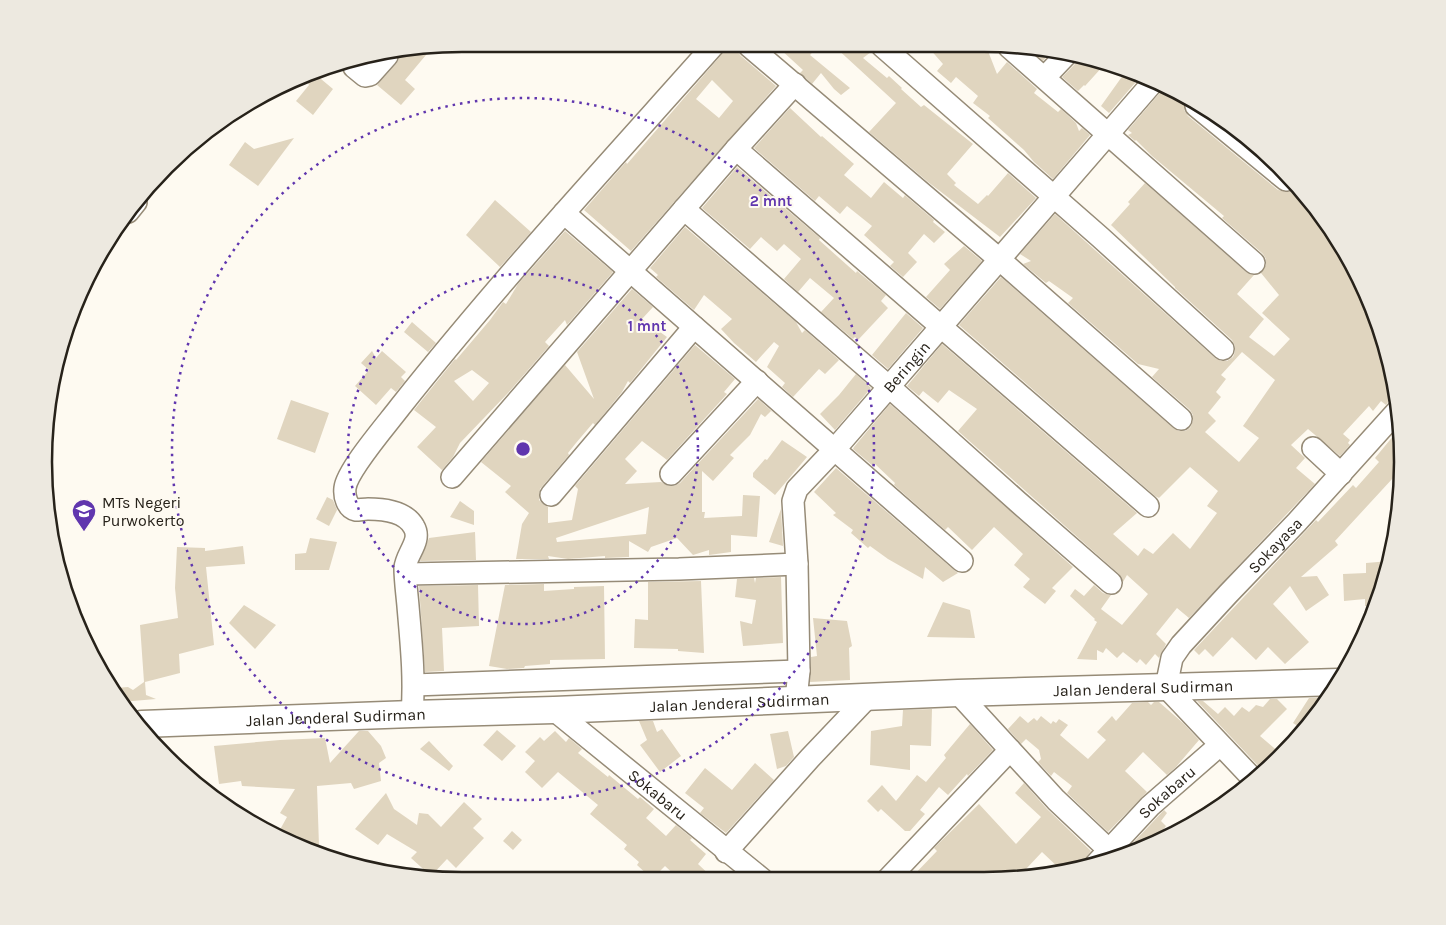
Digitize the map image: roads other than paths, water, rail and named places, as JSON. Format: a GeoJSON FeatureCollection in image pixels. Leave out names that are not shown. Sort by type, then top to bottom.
{"type":"FeatureCollection","features":[{"type":"Feature","properties":{"kind":"main road","name":"Jalan Jenderal Sudirman"},"geometry":{"type":"LineString","coordinates":[[147,724],[554,710],[958,693],[1329,682]]}},
{"type":"Feature","properties":{"kind":"street"},"geometry":{"type":"LineString","coordinates":[[412,714],[414,685],[405,566],[417,536],[415,529],[402,516],[390,511],[356,510],[350,507],[345,488],[350,473],[436,362],[564,213],[708,52]]}},
{"type":"Feature","properties":{"kind":"street"},"geometry":{"type":"LineString","coordinates":[[756,52],[999,259],[1181,419]]}},
{"type":"Feature","properties":{"kind":"street"},"geometry":{"type":"LineString","coordinates":[[889,52],[1223,349]]}},
{"type":"Feature","properties":{"kind":"street"},"geometry":{"type":"LineString","coordinates":[[1017,54],[1254,263]]}},
{"type":"Feature","properties":{"kind":"street"},"geometry":{"type":"LineString","coordinates":[[354,67],[365,76],[370,75],[383,60]]}},
{"type":"Feature","properties":{"kind":"street"},"geometry":{"type":"LineString","coordinates":[[1045,77],[1061,60]]}},
{"type":"Feature","properties":{"kind":"street"},"geometry":{"type":"LineString","coordinates":[[452,477],[736,149],[795,84]]}},
{"type":"Feature","properties":{"kind":"street","name":"Beringin"},"geometry":{"type":"LineString","coordinates":[[796,700],[799,671],[797,564],[792,501],[794,494],[1149,88]]}},
{"type":"Feature","properties":{"kind":"street"},"geometry":{"type":"LineString","coordinates":[[736,149],[1148,506]]}},
{"type":"Feature","properties":{"kind":"street"},"geometry":{"type":"LineString","coordinates":[[684,209],[1111,583]]}},
{"type":"Feature","properties":{"kind":"street"},"geometry":{"type":"LineString","coordinates":[[564,213],[962,561]]}},
{"type":"Feature","properties":{"kind":"street"},"geometry":{"type":"LineString","coordinates":[[551,495],[694,327]]}},
{"type":"Feature","properties":{"kind":"street"},"geometry":{"type":"LineString","coordinates":[[671,474],[757,381]]}},
{"type":"Feature","properties":{"kind":"street","name":"Sokayasa"},"geometry":{"type":"LineString","coordinates":[[1166,687],[1172,658],[1181,645],[1391,418]]}},
{"type":"Feature","properties":{"kind":"street"},"geometry":{"type":"LineString","coordinates":[[1313,448],[1341,474]]}},
{"type":"Feature","properties":{"kind":"street"},"geometry":{"type":"LineString","coordinates":[[406,574],[679,569],[797,564]]}},
{"type":"Feature","properties":{"kind":"street"},"geometry":{"type":"LineString","coordinates":[[414,685],[799,671]]}},
{"type":"Feature","properties":{"kind":"street"},"geometry":{"type":"LineString","coordinates":[[737,673],[738,701]]}},
{"type":"Feature","properties":{"kind":"street"},"geometry":{"type":"LineString","coordinates":[[674,675],[675,704]]}},
{"type":"Feature","properties":{"kind":"street"},"geometry":{"type":"LineString","coordinates":[[1166,687],[1249,775]]}},
{"type":"Feature","properties":{"kind":"street"},"geometry":{"type":"LineString","coordinates":[[958,693],[1056,800],[1101,856]]}},
{"type":"Feature","properties":{"kind":"street"},"geometry":{"type":"LineString","coordinates":[[726,852],[810,758],[868,697]]}},
{"type":"Feature","properties":{"kind":"street","name":"Sokabaru"},"geometry":{"type":"LineString","coordinates":[[554,710],[753,872]]}},
{"type":"Feature","properties":{"kind":"street","name":"Sokabaru"},"geometry":{"type":"LineString","coordinates":[[1104,854],[1150,806],[1220,745]]}},
{"type":"Feature","properties":{"kind":"street"},"geometry":{"type":"LineString","coordinates":[[895,872],[1010,750]]}},
{"type":"Feature","properties":{"kind":"place","name":"MTs Negeri Purwokerto"},"geometry":{"type":"Point","coordinates":[84,532]}}]}
